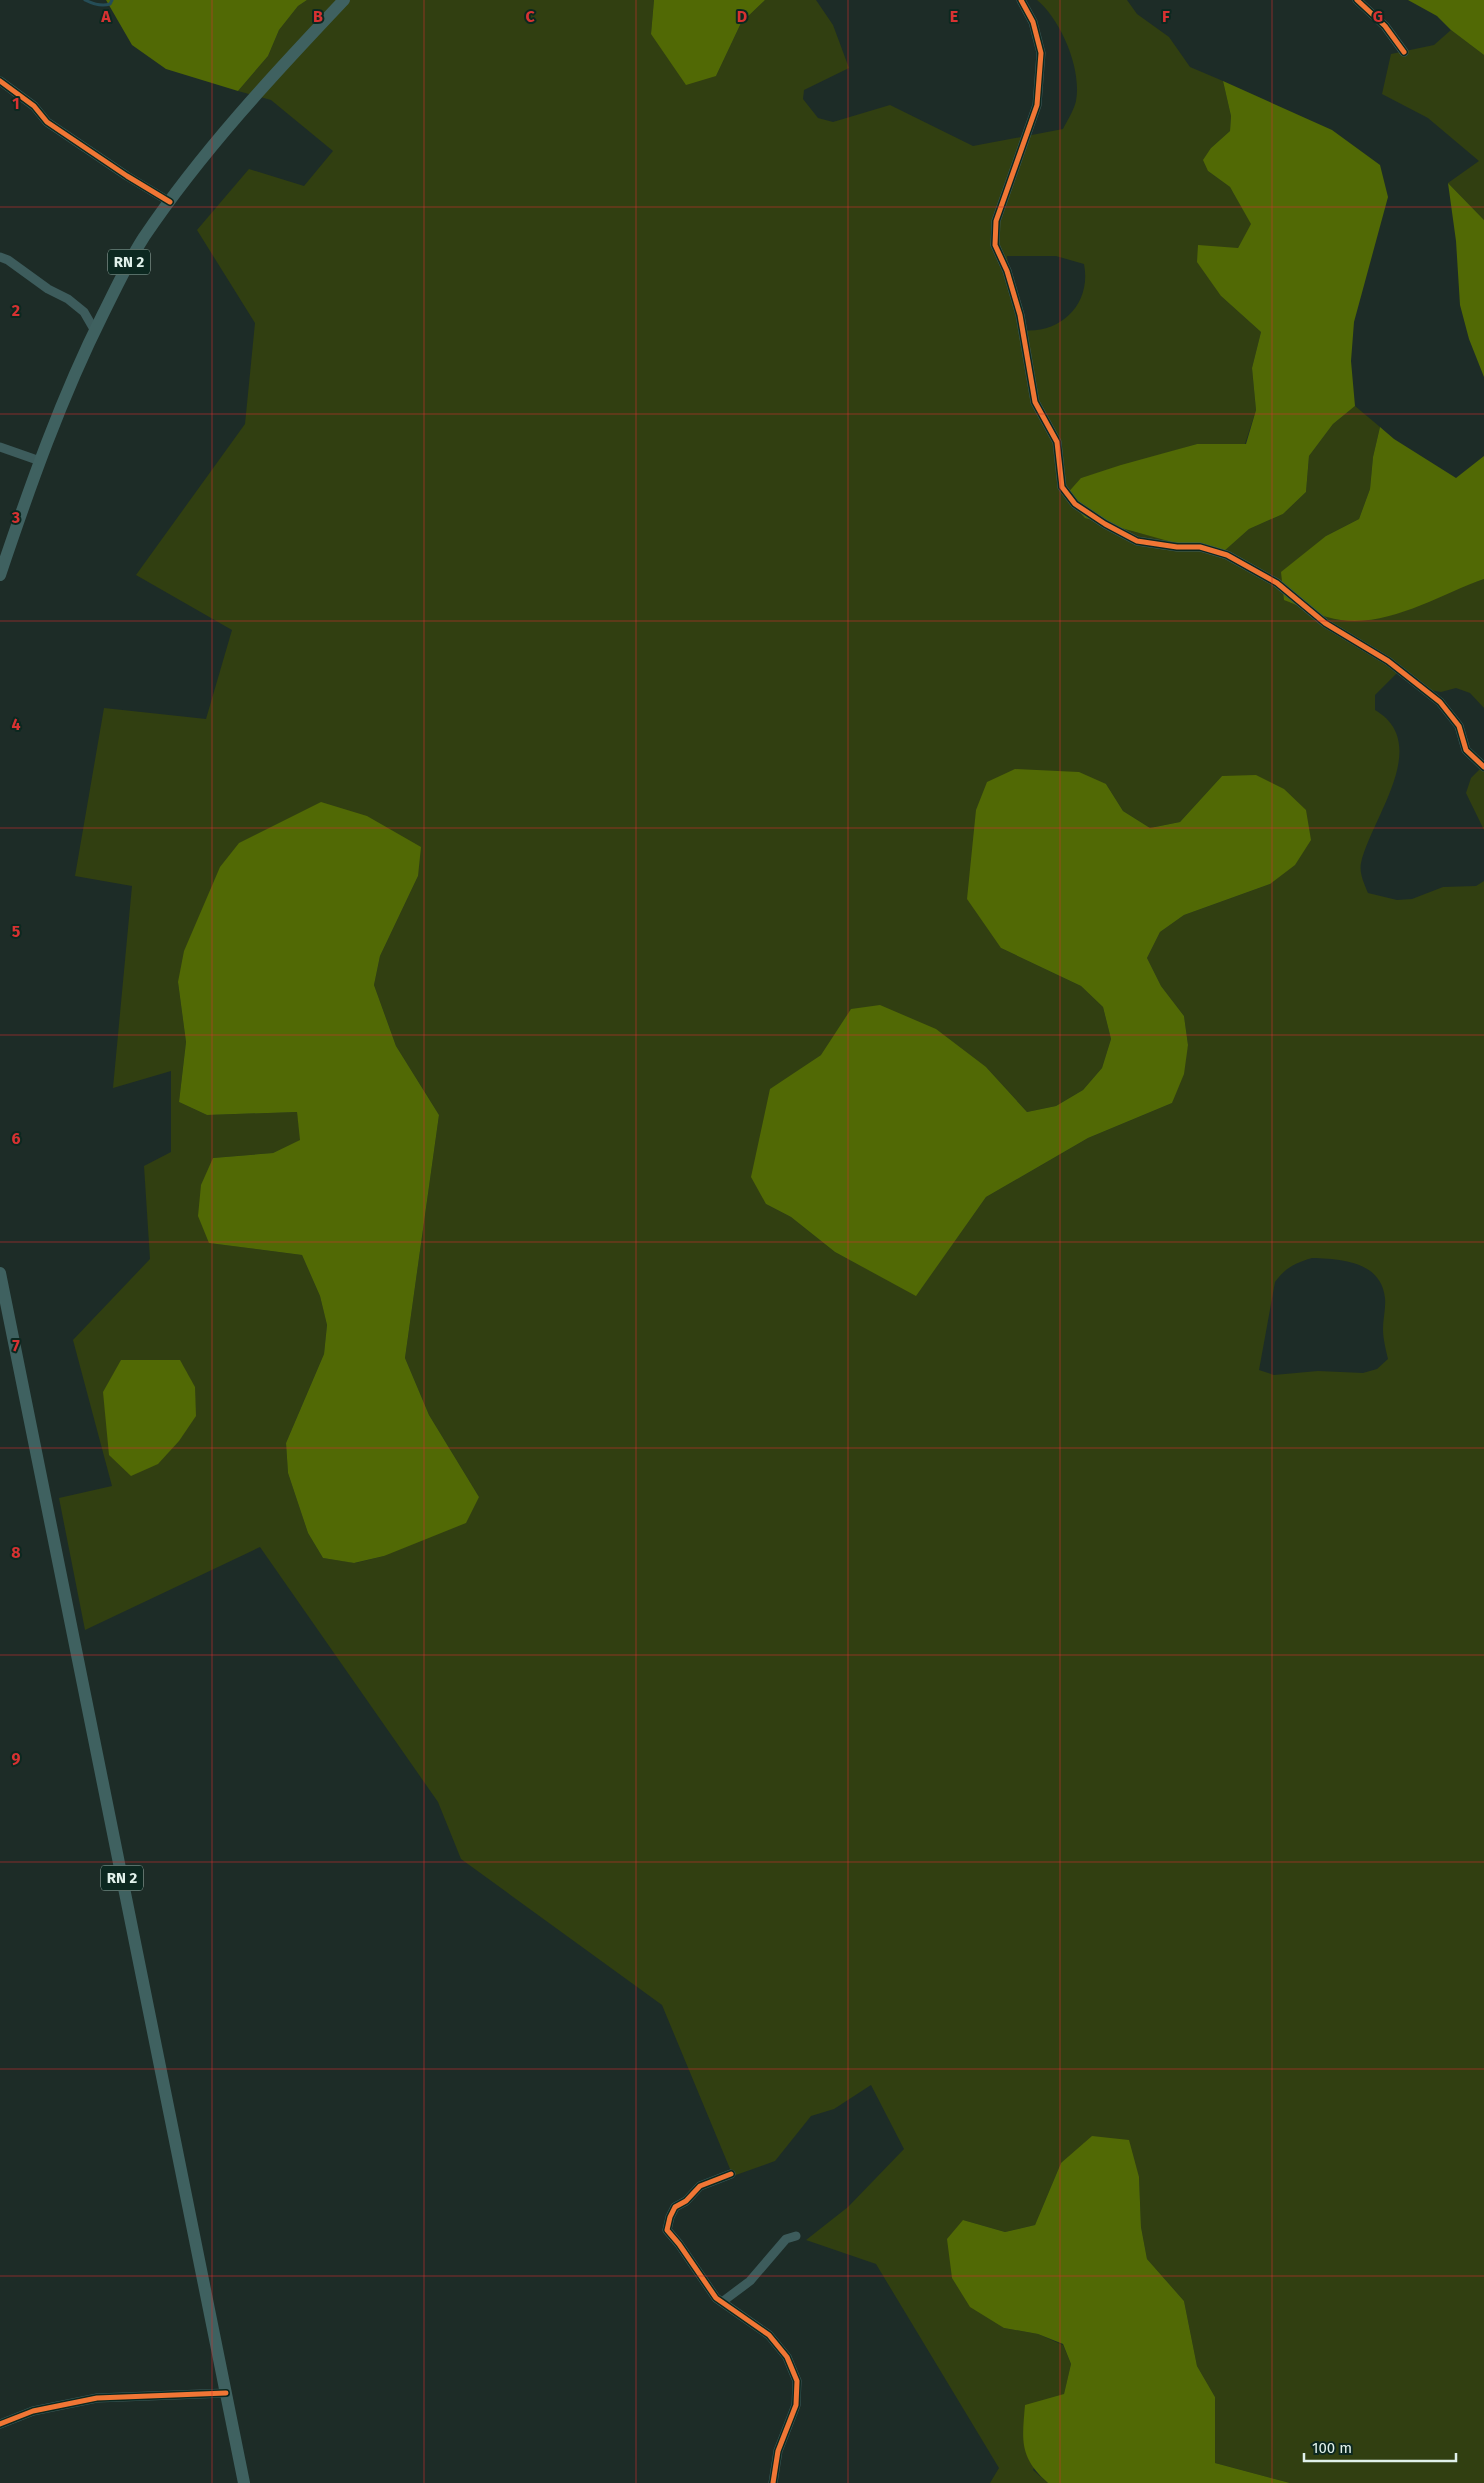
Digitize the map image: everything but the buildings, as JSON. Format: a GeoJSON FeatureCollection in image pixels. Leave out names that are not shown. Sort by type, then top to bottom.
{"type":"FeatureCollection","features":[{"type":"Feature","properties":{"kind":"main road","name":"RN 2"},"geometry":{"type":"LineString","coordinates":[[0,575],[62,404],[95,331],[128,265],[170,202],[214,142],[344,0]]}},
{"type":"Feature","properties":{"kind":"main road","name":"RN 2"},"geometry":{"type":"LineString","coordinates":[[0,1273],[157,2052],[173,2123],[195,2250],[244,2483]]}},
{"type":"Feature","properties":{"kind":"street"},"geometry":{"type":"LineString","coordinates":[[1021,0],[1033,22],[1041,53],[1037,105],[996,220],[995,245],[1007,271],[1020,315],[1035,402],[1057,442],[1062,487],[1075,504],[1105,524],[1137,541],[1209,550],[1227,555],[1277,583],[1325,623],[1388,661],[1440,702],[1459,726],[1466,750],[1484,767]]}},
{"type":"Feature","properties":{"kind":"street"},"geometry":{"type":"LineString","coordinates":[[1356,0],[1385,26],[1404,52]]}},
{"type":"Feature","properties":{"kind":"street"},"geometry":{"type":"LineString","coordinates":[[0,81],[34,106],[47,122],[127,176],[170,202]]}},
{"type":"Feature","properties":{"kind":"street"},"geometry":{"type":"LineString","coordinates":[[0,257],[8,260],[48,289],[68,299],[84,312],[95,331]]}},
{"type":"Feature","properties":{"kind":"street"},"geometry":{"type":"LineString","coordinates":[[0,447],[40,461]]}},
{"type":"Feature","properties":{"kind":"street"},"geometry":{"type":"LineString","coordinates":[[730,2174],[700,2186],[686,2201],[675,2207],[667,2230],[679,2244],[716,2298],[769,2335],[787,2357],[797,2381],[796,2404],[778,2451],[773,2483]]}},
{"type":"Feature","properties":{"kind":"street"},"geometry":{"type":"LineString","coordinates":[[722,2302],[750,2281],[786,2239],[796,2236]]}},
{"type":"Feature","properties":{"kind":"street"},"geometry":{"type":"LineString","coordinates":[[0,2424],[33,2411],[97,2398],[226,2393]]}},
{"type":"Feature","properties":{"kind":"green space"},"geometry":{"type":"Polygon","coordinates":[[[106,0],[307,0],[298,6],[279,30],[268,56],[238,91],[166,69],[132,45],[106,0]]]}},
{"type":"Feature","properties":{"kind":"green space"},"geometry":{"type":"Polygon","coordinates":[[[307,0],[654,0],[651,34],[716,76],[741,23],[765,0],[816,0],[833,25],[849,68],[804,90],[803,99],[818,118],[833,122],[890,105],[973,146],[1063,129],[1074,108],[1077,88],[1073,60],[1054,20],[1037,0],[1127,0],[1137,14],[1169,37],[1190,67],[1223,81],[1231,116],[1230,131],[1211,148],[1208,171],[1230,187],[1252,224],[1238,248],[1221,296],[1261,332],[1252,368],[1256,410],[1245,444],[1197,444],[1081,478],[1131,531],[1222,553],[1249,529],[1283,514],[1306,492],[1309,456],[1333,424],[1355,406],[1380,427],[1373,457],[1370,489],[1359,519],[1326,536],[1454,589],[1484,579],[1484,708],[1470,693],[1456,688],[1441,692],[1424,689],[1398,672],[1375,695],[1375,710],[1391,724],[1399,742],[1399,761],[1394,782],[1367,845],[1361,863],[1361,870],[1368,893],[1397,900],[1412,899],[1443,887],[1476,886],[1484,881],[1484,2483],[1290,2483],[1215,2463],[1215,2397],[1197,2366],[1184,2301],[1147,2259],[1141,2227],[1139,2177],[1061,2163],[1035,2225],[1005,2232],[963,2220],[1004,2328],[1038,2334],[1063,2345],[1071,2364],[1064,2394],[1033,2470],[1048,2483],[990,2483],[999,2468],[876,2264],[806,2240],[848,2207],[904,2149],[871,2085],[834,2109],[811,2116],[775,2161],[733,2176],[662,2005],[461,1859],[438,1802],[260,1547],[85,1630],[59,1498],[112,1486],[73,1340],[150,1259],[144,1166],[171,1152],[171,1071],[113,1088],[132,886],[75,876],[104,708],[206,719],[232,630],[136,575],[245,424],[255,323],[197,230],[249,169],[304,186],[333,151],[271,100],[238,91],[268,56],[279,30],[298,6],[307,0]],[[1007,256],[1012,300],[1021,330],[1035,330],[1060,322],[1078,304],[1083,292],[1085,279],[1084,264],[1056,256],[1007,256]],[[1222,776],[1180,822],[1150,828],[1123,811],[1106,784],[1001,948],[1081,986],[1103,1007],[1111,1039],[1102,1068],[1083,1090],[1056,1106],[1027,1112],[986,1067],[821,1055],[771,1089],[766,1204],[791,1217],[835,1252],[916,1295],[986,1197],[1088,1138],[1172,1103],[1188,1045],[1184,1016],[1161,986],[1147,958],[1160,932],[1184,915],[1270,884],[1222,776]],[[418,876],[178,982],[186,1042],[179,1102],[207,1115],[297,1112],[301,1140],[273,1153],[213,1158],[210,1243],[302,1255],[320,1296],[327,1325],[324,1354],[286,1443],[288,1473],[308,1533],[323,1558],[355,1563],[384,1556],[479,1497],[429,1415],[405,1358],[439,1115],[396,1046],[374,985],[380,956],[418,876]],[[1312,1258],[1295,1264],[1275,1282],[1259,1370],[1274,1375],[1318,1371],[1363,1373],[1377,1369],[1388,1359],[1383,1333],[1385,1298],[1382,1286],[1376,1276],[1358,1264],[1335,1259],[1312,1258]]]}},
{"type":"Feature","properties":{"kind":"green space"},"geometry":{"type":"Polygon","coordinates":[[[654,0],[765,0],[741,23],[716,76],[686,85],[651,34],[654,0]]]}},
{"type":"Feature","properties":{"kind":"green space"},"geometry":{"type":"Polygon","coordinates":[[[1408,0],[1484,0],[1484,55],[1451,30],[1437,16],[1408,0]]]}},
{"type":"Feature","properties":{"kind":"green space"},"geometry":{"type":"Polygon","coordinates":[[[1451,30],[1484,55],[1484,220],[1448,183],[1479,161],[1428,118],[1382,94],[1391,54],[1434,45],[1451,30]]]}},
{"type":"Feature","properties":{"kind":"green space"},"geometry":{"type":"Polygon","coordinates":[[[1223,81],[1332,130],[1380,165],[1388,197],[1354,322],[1351,361],[1355,406],[1333,424],[1309,456],[1306,492],[1283,514],[1249,529],[1222,553],[1179,544],[1085,518],[1065,496],[1081,478],[1121,465],[1197,444],[1246,444],[1256,410],[1252,368],[1261,332],[1221,296],[1197,262],[1198,245],[1238,248],[1251,224],[1230,187],[1208,171],[1203,160],[1211,148],[1230,131],[1231,116],[1223,81]]]}},
{"type":"Feature","properties":{"kind":"green space"},"geometry":{"type":"Polygon","coordinates":[[[1448,183],[1484,220],[1484,377],[1469,339],[1460,305],[1456,241],[1448,183]]]}},
{"type":"Feature","properties":{"kind":"green space"},"geometry":{"type":"Polygon","coordinates":[[[1380,427],[1394,439],[1456,478],[1484,456],[1484,579],[1427,603],[1387,616],[1367,620],[1347,621],[1327,617],[1284,600],[1281,572],[1326,536],[1359,519],[1370,489],[1373,457],[1380,427]]]}},
{"type":"Feature","properties":{"kind":"green space"},"geometry":{"type":"Polygon","coordinates":[[[1484,765],[1484,830],[1466,793],[1471,778],[1484,765]]]}},
{"type":"Feature","properties":{"kind":"green space"},"geometry":{"type":"Polygon","coordinates":[[[1015,769],[1079,772],[1106,784],[1123,811],[1150,828],[1180,822],[1222,776],[1256,775],[1284,789],[1306,810],[1311,840],[1295,865],[1270,884],[1184,915],[1160,932],[1147,958],[1161,986],[1184,1016],[1188,1045],[1184,1074],[1172,1103],[1088,1138],[986,1197],[916,1296],[835,1252],[791,1217],[766,1204],[751,1177],[770,1089],[821,1055],[851,1009],[880,1005],[936,1029],[986,1067],[1027,1112],[1056,1106],[1083,1090],[1102,1068],[1111,1039],[1103,1007],[1081,986],[1001,948],[967,899],[976,810],[987,782],[1015,769]]]}},
{"type":"Feature","properties":{"kind":"green space"},"geometry":{"type":"Polygon","coordinates":[[[321,802],[367,816],[421,847],[418,876],[380,956],[374,985],[396,1046],[439,1115],[405,1358],[429,1415],[479,1497],[466,1523],[384,1556],[354,1563],[323,1558],[308,1533],[288,1473],[286,1443],[324,1354],[327,1325],[320,1296],[302,1255],[209,1243],[198,1216],[201,1185],[213,1158],[273,1153],[300,1140],[297,1112],[207,1115],[179,1102],[186,1042],[178,982],[184,951],[220,867],[239,843],[321,802]]]}},
{"type":"Feature","properties":{"kind":"green space"},"geometry":{"type":"Polygon","coordinates":[[[121,1360],[180,1360],[195,1387],[196,1416],[179,1441],[158,1464],[131,1476],[109,1455],[103,1392],[121,1360]]]}},
{"type":"Feature","properties":{"kind":"green space"},"geometry":{"type":"Polygon","coordinates":[[[1092,2136],[1129,2140],[1139,2177],[1141,2227],[1147,2259],[1184,2301],[1197,2366],[1215,2397],[1215,2463],[1290,2483],[1048,2483],[1032,2465],[1027,2456],[1023,2439],[1025,2405],[1064,2394],[1071,2364],[1063,2344],[1038,2334],[1004,2328],[970,2307],[952,2278],[947,2239],[963,2220],[1005,2232],[1035,2225],[1061,2163],[1092,2136]]]}},
{"type":"Feature","properties":{"kind":"waterway"},"geometry":{"type":"LineString","coordinates":[[85,0],[103,5],[110,4],[112,0]]}},
{"type":"Feature","properties":{"kind":"cycle path"},"geometry":{"type":"LineString","coordinates":[[1021,0],[1033,22],[1041,53],[1037,105],[996,221],[995,245],[1007,271],[1020,315],[1035,402],[1057,442],[1062,487],[1075,504],[1105,524],[1137,541],[1177,547],[1200,547],[1227,555],[1277,583],[1325,623],[1388,661],[1440,702],[1459,726],[1466,750],[1484,767]]}},
{"type":"Feature","properties":{"kind":"cycle path"},"geometry":{"type":"LineString","coordinates":[[1357,0],[1385,26],[1404,52]]}},
{"type":"Feature","properties":{"kind":"cycle path"},"geometry":{"type":"LineString","coordinates":[[0,81],[34,106],[47,122],[127,176],[170,202]]}},
{"type":"Feature","properties":{"kind":"cycle path"},"geometry":{"type":"LineString","coordinates":[[731,2174],[700,2186],[686,2201],[675,2207],[667,2230],[679,2244],[716,2298],[769,2335],[787,2357],[797,2381],[796,2405],[778,2451],[773,2483]]}},
{"type":"Feature","properties":{"kind":"cycle path"},"geometry":{"type":"LineString","coordinates":[[0,2424],[33,2411],[97,2398],[226,2393]]}}]}
